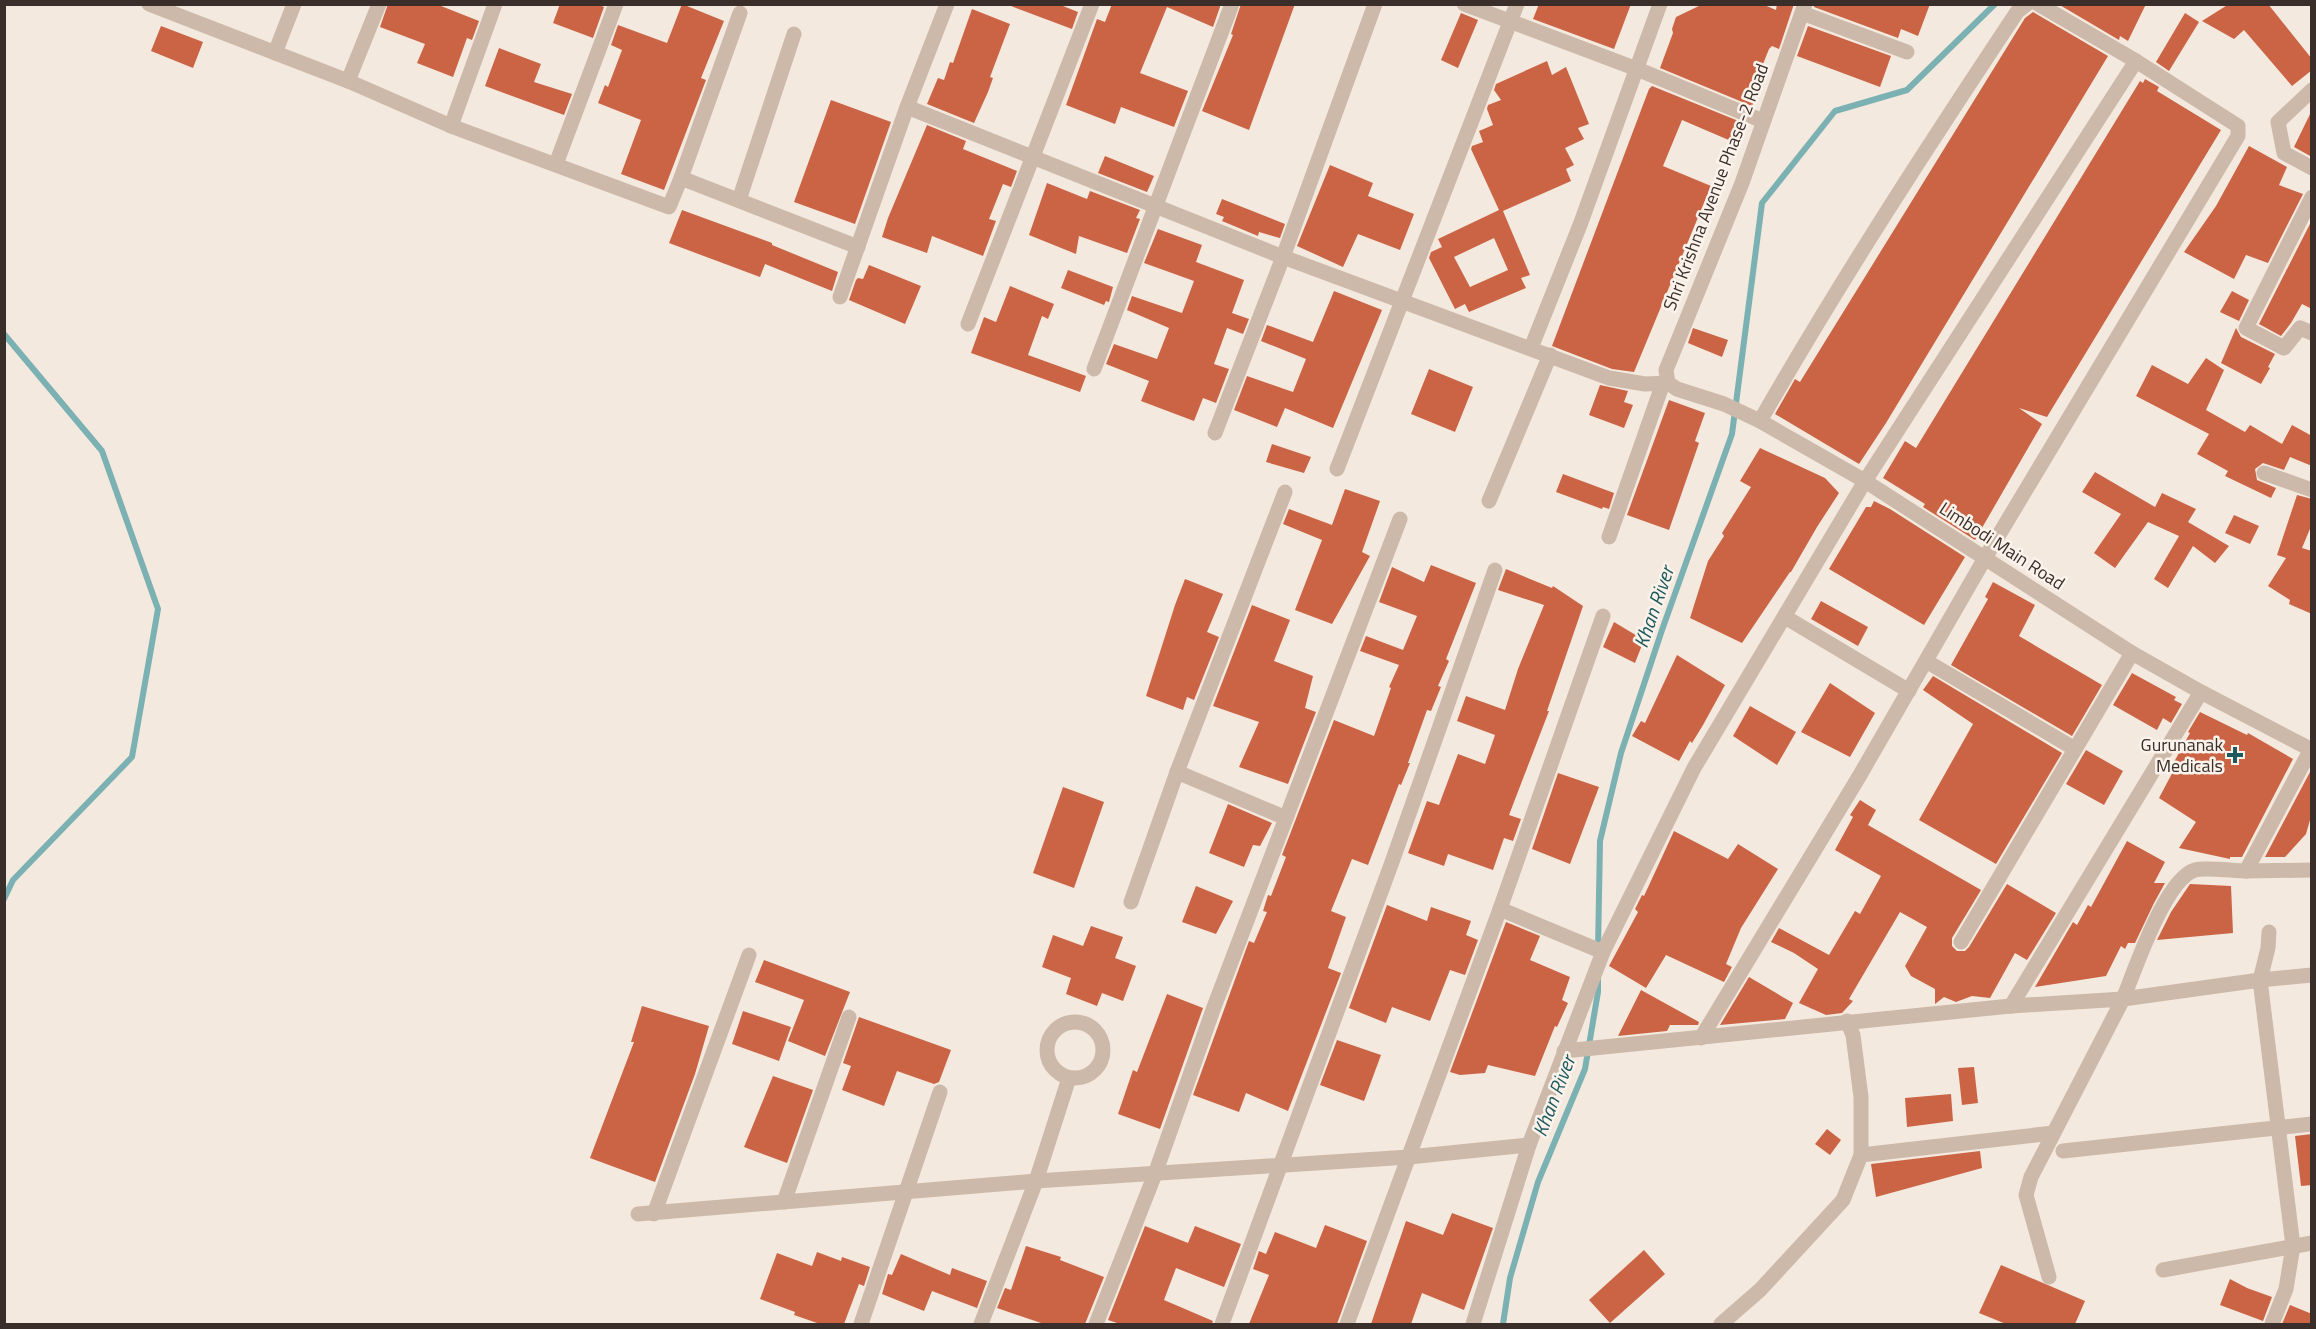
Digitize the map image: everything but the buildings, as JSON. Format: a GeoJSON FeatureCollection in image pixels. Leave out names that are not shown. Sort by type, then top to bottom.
{"type":"FeatureCollection","features":[{"type":"Feature","properties":{"kind":"street"},"geometry":{"type":"LineString","coordinates":[[149,4],[348,81],[451,126],[669,207],[740,14]]}},
{"type":"Feature","properties":{"kind":"street"},"geometry":{"type":"LineString","coordinates":[[275,53],[294,4]]}},
{"type":"Feature","properties":{"kind":"street"},"geometry":{"type":"LineString","coordinates":[[348,81],[379,4]]}},
{"type":"Feature","properties":{"kind":"street"},"geometry":{"type":"LineString","coordinates":[[451,126],[495,4]]}},
{"type":"Feature","properties":{"kind":"street"},"geometry":{"type":"LineString","coordinates":[[556,164],[616,4]]}},
{"type":"Feature","properties":{"kind":"street"},"geometry":{"type":"LineString","coordinates":[[840,297],[906,107],[947,4]]}},
{"type":"Feature","properties":{"kind":"street"},"geometry":{"type":"LineString","coordinates":[[968,324],[1092,4]]}},
{"type":"Feature","properties":{"kind":"street"},"geometry":{"type":"LineString","coordinates":[[1094,369],[1232,4]]}},
{"type":"Feature","properties":{"kind":"street"},"geometry":{"type":"LineString","coordinates":[[1215,433],[1283,257],[1375,4]]}},
{"type":"Feature","properties":{"kind":"street"},"geometry":{"type":"LineString","coordinates":[[1464,4],[1637,69],[1764,121]]}},
{"type":"Feature","properties":{"kind":"street"},"geometry":{"type":"LineString","coordinates":[[1337,469],[1517,4]]}},
{"type":"Feature","properties":{"kind":"street"},"geometry":{"type":"LineString","coordinates":[[1532,348],[1580,225],[1660,4]]}},
{"type":"Feature","properties":{"kind":"street"},"geometry":{"type":"LineString","coordinates":[[1757,420],[1940,129],[2017,12],[2027,4]]}},
{"type":"Feature","properties":{"kind":"street"},"geometry":{"type":"LineString","coordinates":[[1701,1038],[2238,136],[2238,126],[2136,61],[2038,4]]}},
{"type":"Feature","properties":{"kind":"street"},"geometry":{"type":"LineString","coordinates":[[1803,9],[1907,52]]}},
{"type":"Feature","properties":{"kind":"street","name":"Shri Krishna Avenue Phase-2 Road"},"geometry":{"type":"LineString","coordinates":[[1609,537],[1665,383],[1666,370],[1742,183],[1803,9]]}},
{"type":"Feature","properties":{"kind":"street"},"geometry":{"type":"LineString","coordinates":[[739,200],[794,34]]}},
{"type":"Feature","properties":{"kind":"street"},"geometry":{"type":"LineString","coordinates":[[1473,1324],[1529,1145],[1603,952],[1694,768],[1865,481],[2136,61]]}},
{"type":"Feature","properties":{"kind":"street"},"geometry":{"type":"LineString","coordinates":[[2312,90],[2278,122],[2284,153],[2312,168]]}},
{"type":"Feature","properties":{"kind":"street"},"geometry":{"type":"LineString","coordinates":[[906,107],[1283,257],[1609,378],[1645,384],[1665,383]]}},
{"type":"Feature","properties":{"kind":"street"},"geometry":{"type":"LineString","coordinates":[[681,178],[858,247]]}},
{"type":"Feature","properties":{"kind":"street"},"geometry":{"type":"LineString","coordinates":[[2312,197],[2246,328],[2284,348],[2300,328],[2312,333]]}},
{"type":"Feature","properties":{"kind":"street"},"geometry":{"type":"LineString","coordinates":[[1489,501],[1550,355]]}},
{"type":"Feature","properties":{"kind":"street","name":"Limbodi Main Road"},"geometry":{"type":"LineString","coordinates":[[1665,383],[1724,404],[1757,420],[1865,481],[2132,653],[2311,749]]}},
{"type":"Feature","properties":{"kind":"street"},"geometry":{"type":"LineString","coordinates":[[2264,473],[2312,490]]}},
{"type":"Feature","properties":{"kind":"street"},"geometry":{"type":"LineString","coordinates":[[1131,902],[1177,772],[1285,492]]}},
{"type":"Feature","properties":{"kind":"street"},"geometry":{"type":"LineString","coordinates":[[1096,1324],[1155,1174],[1214,1007],[1400,519]]}},
{"type":"Feature","properties":{"kind":"street"},"geometry":{"type":"LineString","coordinates":[[1222,1324],[1392,862],[1495,570]]}},
{"type":"Feature","properties":{"kind":"street"},"geometry":{"type":"LineString","coordinates":[[1347,1324],[1500,909],[1603,616]]}},
{"type":"Feature","properties":{"kind":"street"},"geometry":{"type":"LineString","coordinates":[[1785,617],[1909,691]]}},
{"type":"Feature","properties":{"kind":"street"},"geometry":{"type":"LineString","coordinates":[[1961,942],[2132,653]]}},
{"type":"Feature","properties":{"kind":"street"},"geometry":{"type":"LineString","coordinates":[[1926,661],[2075,749]]}},
{"type":"Feature","properties":{"kind":"street"},"geometry":{"type":"LineString","coordinates":[[2011,1006],[2201,692]]}},
{"type":"Feature","properties":{"kind":"street"},"geometry":{"type":"LineString","coordinates":[[2246,871],[2311,749]]}},
{"type":"Feature","properties":{"kind":"street"},"geometry":{"type":"LineString","coordinates":[[1177,772],[1286,818]]}},
{"type":"Feature","properties":{"kind":"street"},"geometry":{"type":"LineString","coordinates":[[2049,1277],[2026,1195],[2031,1177],[2123,999],[2166,897],[2178,880],[2195,870],[2311,869]]}},
{"type":"Feature","properties":{"kind":"street"},"geometry":{"type":"LineString","coordinates":[[1500,909],[1603,952]]}},
{"type":"Feature","properties":{"kind":"street"},"geometry":{"type":"LineString","coordinates":[[2269,932],[2268,948],[2260,980],[2293,1246],[2286,1289],[2272,1324]]}},
{"type":"Feature","properties":{"kind":"street"},"geometry":{"type":"LineString","coordinates":[[654,1214],[749,955]]}},
{"type":"Feature","properties":{"kind":"street"},"geometry":{"type":"LineString","coordinates":[[1564,1051],[1847,1021],[2011,1006],[2123,999],[2312,975]]}},
{"type":"Feature","properties":{"kind":"street"},"geometry":{"type":"LineString","coordinates":[[784,1202],[849,1017]]}},
{"type":"Feature","properties":{"kind":"street"},"geometry":{"type":"LineString","coordinates":[[1721,1324],[1760,1290],[1843,1200],[1861,1155],[1862,1097],[1852,1035],[1847,1021]]}},
{"type":"Feature","properties":{"kind":"street"},"geometry":{"type":"LineString","coordinates":[[981,1324],[1036,1181],[1069,1078]]}},
{"type":"Feature","properties":{"kind":"street"},"geometry":{"type":"LineString","coordinates":[[861,1324],[940,1092]]}},
{"type":"Feature","properties":{"kind":"street"},"geometry":{"type":"LineString","coordinates":[[2062,1151],[2312,1124]]}},
{"type":"Feature","properties":{"kind":"street"},"geometry":{"type":"LineString","coordinates":[[1861,1155],[2053,1132]]}},
{"type":"Feature","properties":{"kind":"street"},"geometry":{"type":"LineString","coordinates":[[638,1214],[1036,1181],[1409,1156],[1529,1145]]}},
{"type":"Feature","properties":{"kind":"street"},"geometry":{"type":"LineString","coordinates":[[2163,1270],[2312,1243]]}},
{"type":"Feature","properties":{"kind":"waterway","name":"Khan River"},"geometry":{"type":"LineString","coordinates":[[1598,950],[1600,841],[1621,753],[1732,434],[1762,203],[1835,111],[1907,90],[1995,4]]}},
{"type":"Feature","properties":{"kind":"waterway"},"geometry":{"type":"LineString","coordinates":[[4,334],[102,451],[158,609],[132,757],[13,880],[4,899]]}},
{"type":"Feature","properties":{"kind":"waterway","name":"Khan River"},"geometry":{"type":"LineString","coordinates":[[1503,1324],[1510,1278],[1538,1182],[1585,1069],[1598,992],[1598,978]]}},
{"type":"Feature","properties":{"kind":"place","name":"Gurunanak Medicals"},"geometry":{"type":"Point","coordinates":[2235,755]}}]}
